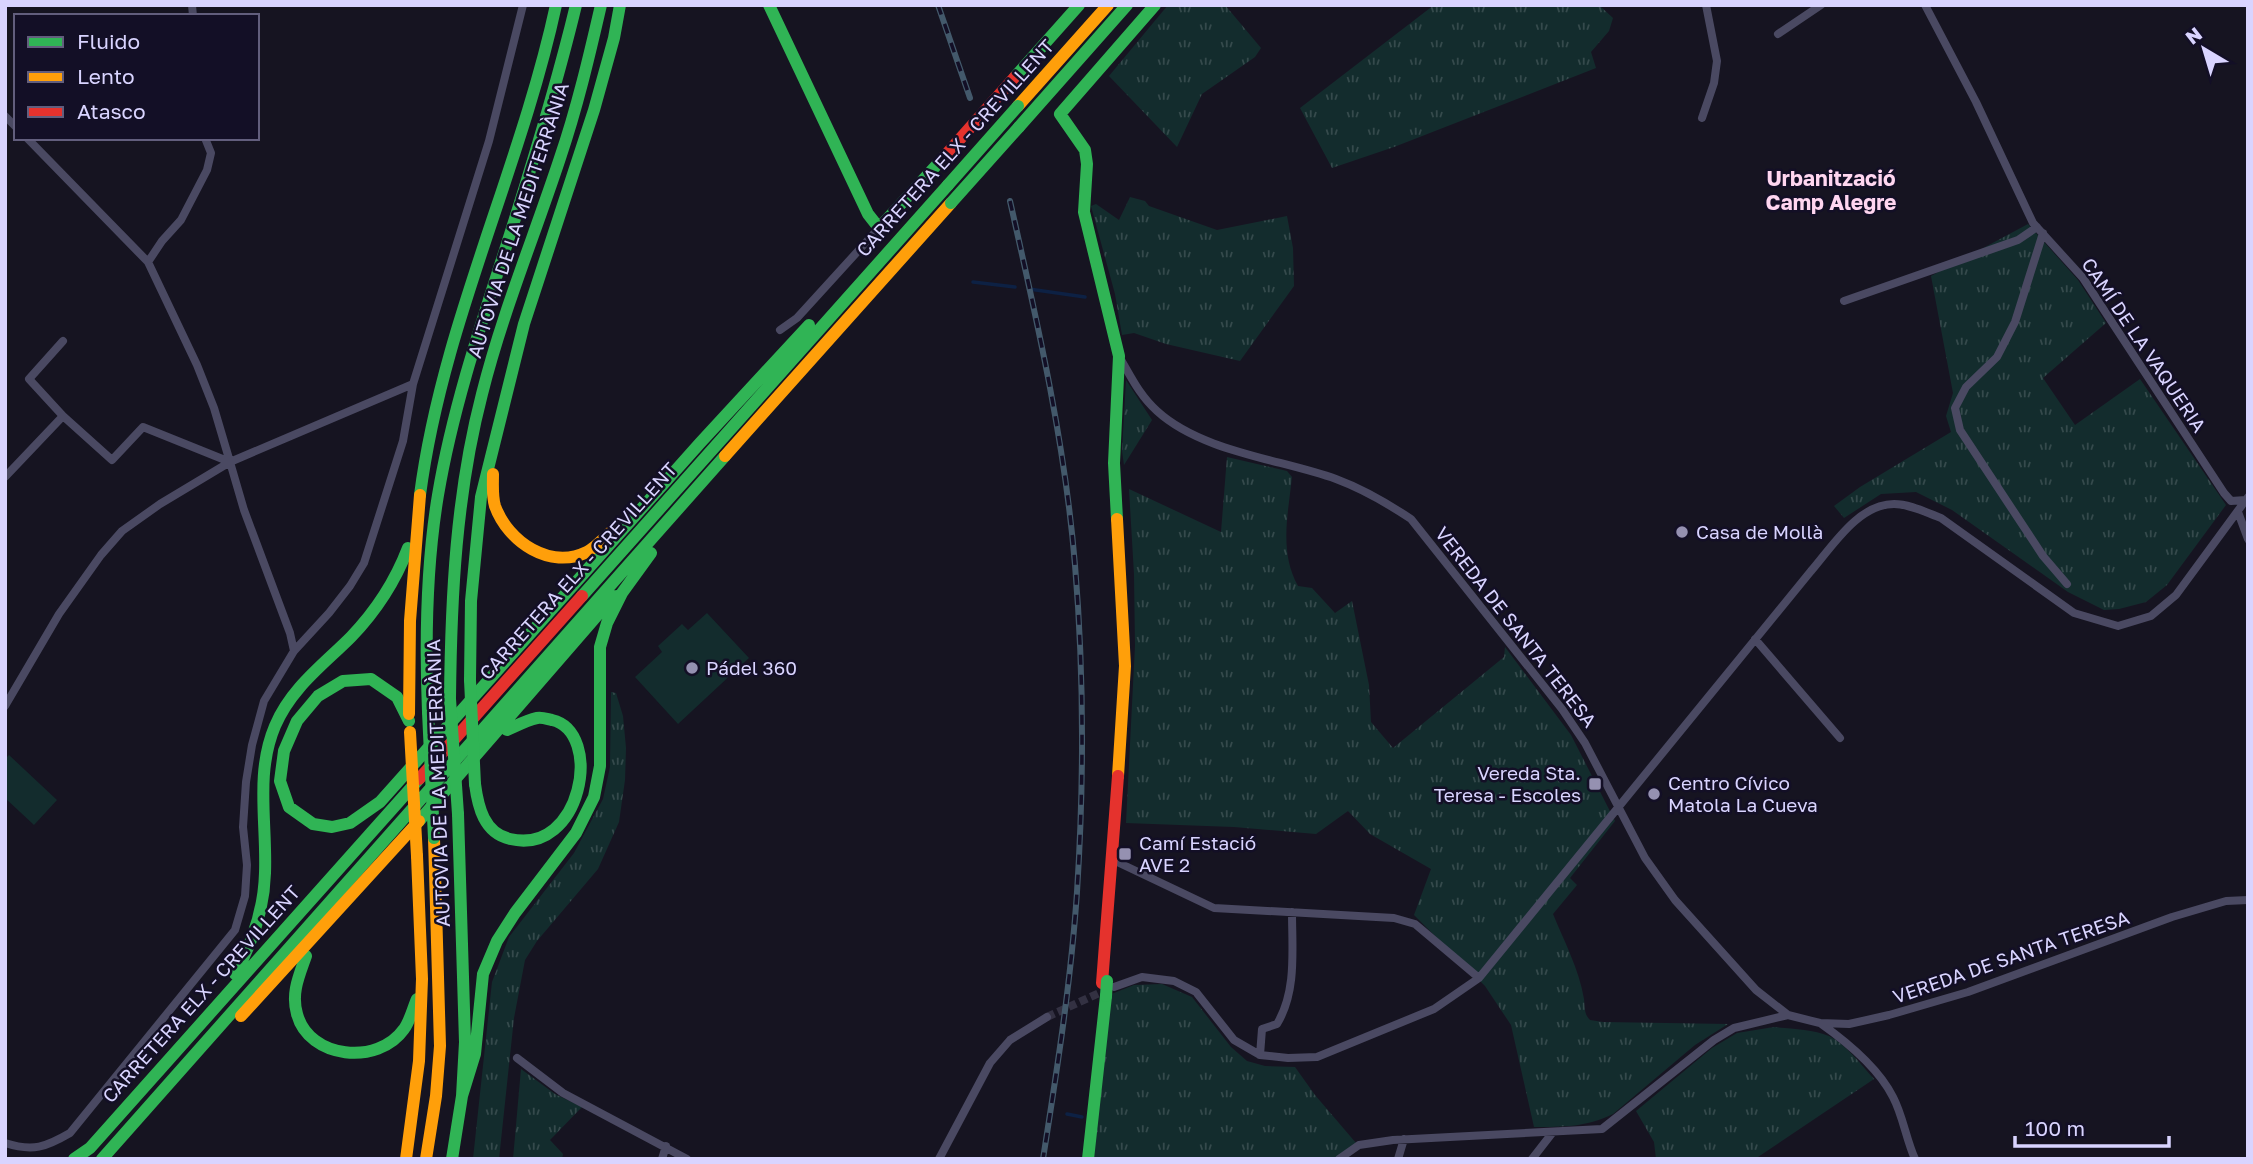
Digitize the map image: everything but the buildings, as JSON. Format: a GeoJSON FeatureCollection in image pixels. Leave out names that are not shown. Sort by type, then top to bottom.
{"type":"FeatureCollection","features":[{"type":"Feature","properties":{"kind":"main road"},"geometry":{"type":"LineString","coordinates":[[406,1159],[419,1061],[422,979],[410,726],[410,597],[415,525],[426,453],[451,346],[537,87],[556,5]]}},
{"type":"Feature","properties":{"kind":"main road","name":"AUTOVIA DE LA MEDITERRÀNIA"},"geometry":{"type":"LineString","coordinates":[[426,1159],[436,1096],[440,1046],[435,838],[426,670],[431,552],[444,465],[480,328],[551,109],[576,5]]}},
{"type":"Feature","properties":{"kind":"main road","name":"AUTOVIA DE LA MEDITERRÀNIA"},"geometry":{"type":"LineString","coordinates":[[452,1159],[465,1042],[458,814],[450,699],[452,604],[460,498],[479,409],[511,297],[571,125],[590,58],[601,5]]}},
{"type":"Feature","properties":{"kind":"main road"},"geometry":{"type":"LineString","coordinates":[[476,758],[519,722],[545,717],[559,721],[573,734],[582,756],[583,773],[572,808],[561,824],[546,836],[529,841],[512,840],[495,834],[479,810],[475,784],[470,680],[471,601],[481,496],[493,446],[524,324],[594,110],[614,38],[620,5]]}},
{"type":"Feature","properties":{"kind":"main road"},"geometry":{"type":"LineString","coordinates":[[769,5],[868,214],[879,228],[1079,5]]}},
{"type":"Feature","properties":{"kind":"main road","name":"CARRETERA ELX - CREVILLENT"},"geometry":{"type":"LineString","coordinates":[[74,1159],[90,1148],[1108,5]]}},
{"type":"Feature","properties":{"kind":"main road","name":"CARRETERA ELX - CREVILLENT"},"geometry":{"type":"LineString","coordinates":[[102,1159],[537,666],[1127,5]]}},
{"type":"Feature","properties":{"kind":"main road"},"geometry":{"type":"LineString","coordinates":[[1086,1159],[1106,989],[1125,666],[1114,463],[1122,361],[1084,212],[1086,153],[1080,138],[1061,119],[1060,114],[1156,5]]}},
{"type":"Feature","properties":{"kind":"main road"},"geometry":{"type":"LineString","coordinates":[[410,726],[398,698],[371,679],[356,678],[334,684],[316,697],[299,716],[286,740],[280,781],[285,800],[308,823],[325,828],[345,825],[363,818],[789,346],[933,202]]}},
{"type":"Feature","properties":{"kind":"main road"},"geometry":{"type":"LineString","coordinates":[[137,1119],[226,1032],[336,916],[476,758],[792,383]]}},
{"type":"Feature","properties":{"kind":"main road"},"geometry":{"type":"LineString","coordinates":[[493,446],[494,503],[504,527],[521,545],[544,554],[567,556],[587,551],[618,526],[700,443]]}},
{"type":"Feature","properties":{"kind":"main road"},"geometry":{"type":"LineString","coordinates":[[200,1022],[237,971],[263,912],[266,875],[263,769],[274,729],[285,706],[299,687],[373,612],[393,584],[415,525]]}},
{"type":"Feature","properties":{"kind":"main road"},"geometry":{"type":"LineString","coordinates":[[461,1096],[475,1054],[483,974],[497,941],[576,832],[594,797],[600,766],[600,647],[607,624],[622,593],[651,553]]}},
{"type":"Feature","properties":{"kind":"main road"},"geometry":{"type":"LineString","coordinates":[[336,916],[312,947],[293,983],[295,1011],[300,1024],[318,1044],[333,1052],[350,1055],[379,1051],[393,1041],[407,1024],[416,1006],[422,979]]}},
{"type":"Feature","properties":{"kind":"street"},"geometry":{"type":"LineString","coordinates":[[5,1143],[21,1148],[47,1146],[70,1132],[234,930],[245,895],[247,865],[243,827],[246,782],[252,745],[264,701],[294,651],[329,613],[364,562],[402,441],[413,384],[489,141],[523,5]]}},
{"type":"Feature","properties":{"kind":"street"},"geometry":{"type":"LineString","coordinates":[[1702,118],[1714,83],[1717,61],[1706,5]]}},
{"type":"Feature","properties":{"kind":"street"},"geometry":{"type":"LineString","coordinates":[[1778,34],[1822,5]]}},
{"type":"Feature","properties":{"kind":"street","name":"CAMÍ DE LA VAQUERIA"},"geometry":{"type":"LineString","coordinates":[[1925,5],[2040,230],[2083,278],[2224,493],[2231,501],[2247,499]]}},
{"type":"Feature","properties":{"kind":"street"},"geometry":{"type":"LineString","coordinates":[[29,140],[148,262],[197,365],[214,408],[244,510],[290,633],[294,651]]}},
{"type":"Feature","properties":{"kind":"street"},"geometry":{"type":"LineString","coordinates":[[148,262],[162,240],[181,220],[207,170],[211,153],[206,140]]}},
{"type":"Feature","properties":{"kind":"street"},"geometry":{"type":"LineString","coordinates":[[780,330],[797,318],[879,228]]}},
{"type":"Feature","properties":{"kind":"street"},"geometry":{"type":"LineString","coordinates":[[1844,301],[2040,230]]}},
{"type":"Feature","properties":{"kind":"street"},"geometry":{"type":"LineString","coordinates":[[2040,230],[2015,322],[1997,356],[1966,387],[1955,408],[1960,430],[2043,556],[2067,584]]}},
{"type":"Feature","properties":{"kind":"street"},"geometry":{"type":"LineString","coordinates":[[63,341],[29,379],[63,416],[111,460],[143,427],[230,461]]}},
{"type":"Feature","properties":{"kind":"street","name":"VEREDA DE SANTA TERESA"},"geometry":{"type":"LineString","coordinates":[[1122,361],[1142,395],[1157,411],[1189,433],[1233,449],[1336,479],[1386,502],[1411,519],[1562,709],[1584,743],[1645,858],[1675,900],[1756,990],[1788,1015],[1820,1023],[1849,1024],[1889,1016],[1968,992],[2172,917],[2226,901],[2248,900]]}},
{"type":"Feature","properties":{"kind":"street"},"geometry":{"type":"LineString","coordinates":[[5,706],[59,614],[101,555],[122,531],[230,461],[413,384]]}},
{"type":"Feature","properties":{"kind":"street"},"geometry":{"type":"LineString","coordinates":[[5,477],[63,416]]}},
{"type":"Feature","properties":{"kind":"street"},"geometry":{"type":"LineString","coordinates":[[1106,989],[1142,977],[1174,981],[1196,992],[1234,1041],[1260,1055],[1289,1058],[1317,1057],[1434,1009],[1479,978],[1841,536],[1871,509],[1894,504],[1941,518],[2074,613],[2118,626],[2151,616],[2176,595],[2247,499]]}},
{"type":"Feature","properties":{"kind":"street"},"geometry":{"type":"LineString","coordinates":[[2238,512],[2248,539]]}},
{"type":"Feature","properties":{"kind":"street"},"geometry":{"type":"LineString","coordinates":[[1755,639],[1840,738]]}},
{"type":"Feature","properties":{"kind":"street"},"geometry":{"type":"LineString","coordinates":[[1115,861],[1214,908],[1394,918],[1415,924],[1479,978]]}},
{"type":"Feature","properties":{"kind":"street"},"geometry":{"type":"LineString","coordinates":[[1260,1055],[1262,1029],[1277,1024],[1283,1014],[1293,976],[1292,912]]}},
{"type":"Feature","properties":{"kind":"street"},"geometry":{"type":"LineString","coordinates":[[1339,1159],[1359,1145],[1404,1139],[1602,1129],[1714,1040],[1734,1028],[1788,1015]]}},
{"type":"Feature","properties":{"kind":"street"},"geometry":{"type":"LineString","coordinates":[[939,1159],[990,1063],[1010,1040],[1047,1017]]}},
{"type":"Feature","properties":{"kind":"street"},"geometry":{"type":"LineString","coordinates":[[1820,1023],[1846,1041],[1884,1082],[1893,1097],[1915,1159]]}},
{"type":"Feature","properties":{"kind":"street"},"geometry":{"type":"LineString","coordinates":[[517,1058],[563,1093],[687,1159]]}},
{"type":"Feature","properties":{"kind":"street"},"geometry":{"type":"LineString","coordinates":[[1532,1159],[1553,1132]]}},
{"type":"Feature","properties":{"kind":"street"},"geometry":{"type":"LineString","coordinates":[[1398,1159],[1404,1139]]}},
{"type":"Feature","properties":{"kind":"street"},"geometry":{"type":"LineString","coordinates":[[662,1159],[666,1146]]}},
{"type":"Feature","properties":{"kind":"green space"},"geometry":{"type":"Polygon","coordinates":[[[1168,5],[1225,5],[1261,48],[1255,57],[1202,94],[1177,147],[1109,76],[1168,5]]]}},
{"type":"Feature","properties":{"kind":"green space"},"geometry":{"type":"Polygon","coordinates":[[[1434,5],[1599,5],[1613,18],[1609,31],[1591,52],[1596,68],[1394,147],[1332,168],[1300,108],[1434,5]]]}},
{"type":"Feature","properties":{"kind":"green space"},"geometry":{"type":"Polygon","coordinates":[[[1130,197],[1217,230],[1287,216],[1293,248],[1294,286],[1240,361],[1166,344],[1134,333],[1122,335],[1115,294],[1091,206],[1096,204],[1119,220],[1130,197]]]}},
{"type":"Feature","properties":{"kind":"green space"},"geometry":{"type":"Polygon","coordinates":[[[2028,224],[2078,280],[2106,323],[2043,378],[2075,425],[2140,379],[2226,505],[2167,585],[2146,602],[2104,610],[2068,592],[1952,510],[1916,492],[1881,494],[1844,518],[1834,506],[1860,487],[1951,432],[1946,416],[1953,393],[1931,276],[2028,224]]]}},
{"type":"Feature","properties":{"kind":"green space"},"geometry":{"type":"Polygon","coordinates":[[[1126,380],[1152,420],[1124,465],[1122,451],[1126,380]]]}},
{"type":"Feature","properties":{"kind":"green space"},"geometry":{"type":"Polygon","coordinates":[[[1227,457],[1287,471],[1292,477],[1286,533],[1292,573],[1298,586],[1312,588],[1335,613],[1352,601],[1369,685],[1371,722],[1393,748],[1504,657],[1505,647],[1571,735],[1615,821],[1570,878],[1577,885],[1553,914],[1579,977],[1587,1015],[1590,1020],[1603,1022],[1728,1024],[1695,1045],[1613,1114],[1584,1124],[1534,1127],[1511,1025],[1485,986],[1414,915],[1431,869],[1370,834],[1348,811],[1316,834],[1234,827],[1126,823],[1135,646],[1129,489],[1221,532],[1227,457]]]}},
{"type":"Feature","properties":{"kind":"green space","name":"Pádel 360"},"geometry":{"type":"Polygon","coordinates":[[[707,613],[749,658],[678,724],[635,677],[662,652],[658,646],[682,624],[688,630],[707,613]]]}},
{"type":"Feature","properties":{"kind":"green space"},"geometry":{"type":"Polygon","coordinates":[[[611,692],[616,693],[623,716],[626,748],[619,822],[598,869],[537,941],[525,960],[514,1018],[499,1159],[473,1159],[492,982],[509,937],[574,853],[603,799],[610,767],[611,692]]]}},
{"type":"Feature","properties":{"kind":"green space"},"geometry":{"type":"Polygon","coordinates":[[[9,755],[57,800],[34,825],[5,798],[5,759],[9,755]]]}},
{"type":"Feature","properties":{"kind":"green space"},"geometry":{"type":"Polygon","coordinates":[[[1162,984],[1192,997],[1231,1047],[1247,1061],[1265,1066],[1295,1067],[1356,1143],[1338,1159],[1093,1159],[1109,995],[1134,985],[1162,984]]]}},
{"type":"Feature","properties":{"kind":"green space"},"geometry":{"type":"Polygon","coordinates":[[[1774,1027],[1829,1036],[1847,1049],[1874,1079],[1755,1159],[1656,1159],[1654,1142],[1636,1111],[1712,1048],[1737,1033],[1774,1027]]]}},
{"type":"Feature","properties":{"kind":"green space"},"geometry":{"type":"Polygon","coordinates":[[[521,1069],[555,1094],[582,1107],[550,1140],[563,1154],[562,1159],[513,1159],[521,1069]]]}},
{"type":"Feature","properties":{"kind":"waterway"},"geometry":{"type":"LineString","coordinates":[[973,282],[1015,287]]}},
{"type":"Feature","properties":{"kind":"waterway"},"geometry":{"type":"LineString","coordinates":[[1029,289],[1085,297]]}},
{"type":"Feature","properties":{"kind":"waterway"},"geometry":{"type":"LineString","coordinates":[[1067,1114],[1082,1117]]}},
{"type":"Feature","properties":{"kind":"tunnel"},"geometry":{"type":"LineString","coordinates":[[1047,1017],[1108,989]]}},
{"type":"Feature","properties":{"kind":"railway"},"geometry":{"type":"LineString","coordinates":[[938,5],[970,98]]}},
{"type":"Feature","properties":{"kind":"railway"},"geometry":{"type":"LineString","coordinates":[[1010,201],[1049,382],[1064,473],[1075,565],[1080,646],[1082,769],[1077,892],[1067,992],[1043,1159]]}},
{"type":"Feature","properties":{"kind":"traffic: fast"},"geometry":{"type":"LineString","coordinates":[[420,495],[445,370],[523,128],[556,5]]}},
{"type":"Feature","properties":{"kind":"traffic: fast"},"geometry":{"type":"LineString","coordinates":[[428,712],[429,576],[434,522],[444,464],[467,371],[543,128],[576,5]]}},
{"type":"Feature","properties":{"kind":"traffic: fast"},"geometry":{"type":"LineString","coordinates":[[450,699],[457,546],[473,432],[499,334],[572,120],[601,5]]}},
{"type":"Feature","properties":{"kind":"traffic: fast"},"geometry":{"type":"LineString","coordinates":[[470,680],[471,601],[481,497],[524,324],[594,110],[614,38],[620,5]]}},
{"type":"Feature","properties":{"kind":"traffic: fast"},"geometry":{"type":"LineString","coordinates":[[769,5],[868,214],[879,228],[944,157]]}},
{"type":"Feature","properties":{"kind":"traffic: fast"},"geometry":{"type":"LineString","coordinates":[[1015,77],[1079,5]]}},
{"type":"Feature","properties":{"kind":"traffic: fast"},"geometry":{"type":"LineString","coordinates":[[1019,127],[1127,5]]}},
{"type":"Feature","properties":{"kind":"traffic: fast"},"geometry":{"type":"LineString","coordinates":[[1117,519],[1114,463],[1119,356],[1084,212],[1087,164],[1085,150],[1060,114],[1155,5]]}},
{"type":"Feature","properties":{"kind":"traffic: fast"},"geometry":{"type":"LineString","coordinates":[[948,185],[1018,106]]}},
{"type":"Feature","properties":{"kind":"traffic: fast"},"geometry":{"type":"LineString","coordinates":[[951,203],[1019,127]]}},
{"type":"Feature","properties":{"kind":"traffic: fast"},"geometry":{"type":"LineString","coordinates":[[582,596],[948,185]]}},
{"type":"Feature","properties":{"kind":"traffic: fast"},"geometry":{"type":"LineString","coordinates":[[409,721],[397,697],[371,679],[343,681],[318,696],[297,721],[284,751],[280,781],[289,807],[313,824],[332,827],[350,823],[380,802],[700,443],[809,325]]}},
{"type":"Feature","properties":{"kind":"traffic: fast"},"geometry":{"type":"LineString","coordinates":[[102,1159],[725,456]]}},
{"type":"Feature","properties":{"kind":"traffic: fast"},"geometry":{"type":"LineString","coordinates":[[235,974],[260,913],[265,873],[265,762],[275,726],[299,689],[369,617],[391,584],[408,548]]}},
{"type":"Feature","properties":{"kind":"traffic: fast"},"geometry":{"type":"LineString","coordinates":[[462,1096],[475,1054],[483,974],[497,941],[576,833],[594,797],[600,766],[600,647],[607,623],[622,593],[651,553]]}},
{"type":"Feature","properties":{"kind":"traffic: fast"},"geometry":{"type":"LineString","coordinates":[[419,821],[614,596]]}},
{"type":"Feature","properties":{"kind":"traffic: fast"},"geometry":{"type":"LineString","coordinates":[[470,680],[475,784]]}},
{"type":"Feature","properties":{"kind":"traffic: fast"},"geometry":{"type":"LineString","coordinates":[[450,699],[458,814]]}},
{"type":"Feature","properties":{"kind":"traffic: fast"},"geometry":{"type":"LineString","coordinates":[[428,712],[434,838]]}},
{"type":"Feature","properties":{"kind":"traffic: fast"},"geometry":{"type":"LineString","coordinates":[[475,784],[478,801],[488,825],[501,836],[510,839],[535,839],[554,829],[569,812],[578,790],[581,767],[578,746],[568,729],[552,720],[539,718],[507,730]]}},
{"type":"Feature","properties":{"kind":"traffic: fast"},"geometry":{"type":"LineString","coordinates":[[74,1159],[90,1148],[419,779]]}},
{"type":"Feature","properties":{"kind":"traffic: fast"},"geometry":{"type":"LineString","coordinates":[[452,1159],[462,1096],[465,1042],[458,814]]}},
{"type":"Feature","properties":{"kind":"traffic: fast"},"geometry":{"type":"LineString","coordinates":[[306,956],[298,978],[295,1006],[304,1029],[315,1041],[329,1048],[345,1052],[378,1049],[392,1041],[404,1029],[417,999]]}},
{"type":"Feature","properties":{"kind":"traffic: fast"},"geometry":{"type":"LineString","coordinates":[[1106,996],[1107,981]]}},
{"type":"Feature","properties":{"kind":"traffic: fast"},"geometry":{"type":"LineString","coordinates":[[1088,1159],[1106,996]]}},
{"type":"Feature","properties":{"kind":"traffic: slow"},"geometry":{"type":"LineString","coordinates":[[1018,106],[1108,5]]}},
{"type":"Feature","properties":{"kind":"traffic: slow"},"geometry":{"type":"LineString","coordinates":[[725,456],[951,203]]}},
{"type":"Feature","properties":{"kind":"traffic: slow"},"geometry":{"type":"LineString","coordinates":[[493,474],[494,502],[501,519],[520,541],[532,549],[545,555],[573,557],[587,552],[612,531]]}},
{"type":"Feature","properties":{"kind":"traffic: slow"},"geometry":{"type":"LineString","coordinates":[[409,714],[410,621],[420,495]]}},
{"type":"Feature","properties":{"kind":"traffic: slow"},"geometry":{"type":"LineString","coordinates":[[1117,519],[1125,666],[1118,776]]}},
{"type":"Feature","properties":{"kind":"traffic: slow"},"geometry":{"type":"LineString","coordinates":[[410,732],[417,856]]}},
{"type":"Feature","properties":{"kind":"traffic: slow"},"geometry":{"type":"LineString","coordinates":[[241,1016],[419,821]]}},
{"type":"Feature","properties":{"kind":"traffic: slow"},"geometry":{"type":"LineString","coordinates":[[426,1159],[436,1096],[440,1046],[434,838]]}},
{"type":"Feature","properties":{"kind":"traffic: slow"},"geometry":{"type":"LineString","coordinates":[[406,1159],[419,1061],[422,979],[417,856]]}},
{"type":"Feature","properties":{"kind":"traffic: jam"},"geometry":{"type":"LineString","coordinates":[[944,157],[1015,77]]}},
{"type":"Feature","properties":{"kind":"traffic: jam"},"geometry":{"type":"LineString","coordinates":[[419,779],[582,596]]}},
{"type":"Feature","properties":{"kind":"traffic: jam"},"geometry":{"type":"LineString","coordinates":[[1102,983],[1118,776]]}},
{"type":"Feature","properties":{"kind":"place","name":"Casa de Mollà"},"geometry":{"type":"Point","coordinates":[1682,532]}},
{"type":"Feature","properties":{"kind":"place","name":"Pádel 360"},"geometry":{"type":"Point","coordinates":[692,668]}},
{"type":"Feature","properties":{"kind":"place","name":"Vereda Sta. Teresa - Escoles"},"geometry":{"type":"Point","coordinates":[1595,784]}},
{"type":"Feature","properties":{"kind":"place","name":"Centro Cívico Matola La Cueva"},"geometry":{"type":"Point","coordinates":[1654,794]}},
{"type":"Feature","properties":{"kind":"place","name":"Camí Estació AVE 2"},"geometry":{"type":"Point","coordinates":[1125,854]}},
{"type":"Feature","properties":{"kind":"district","name":"Urbanització Camp Alegre"},"geometry":{"type":"Point","coordinates":[1831,191]}}]}
